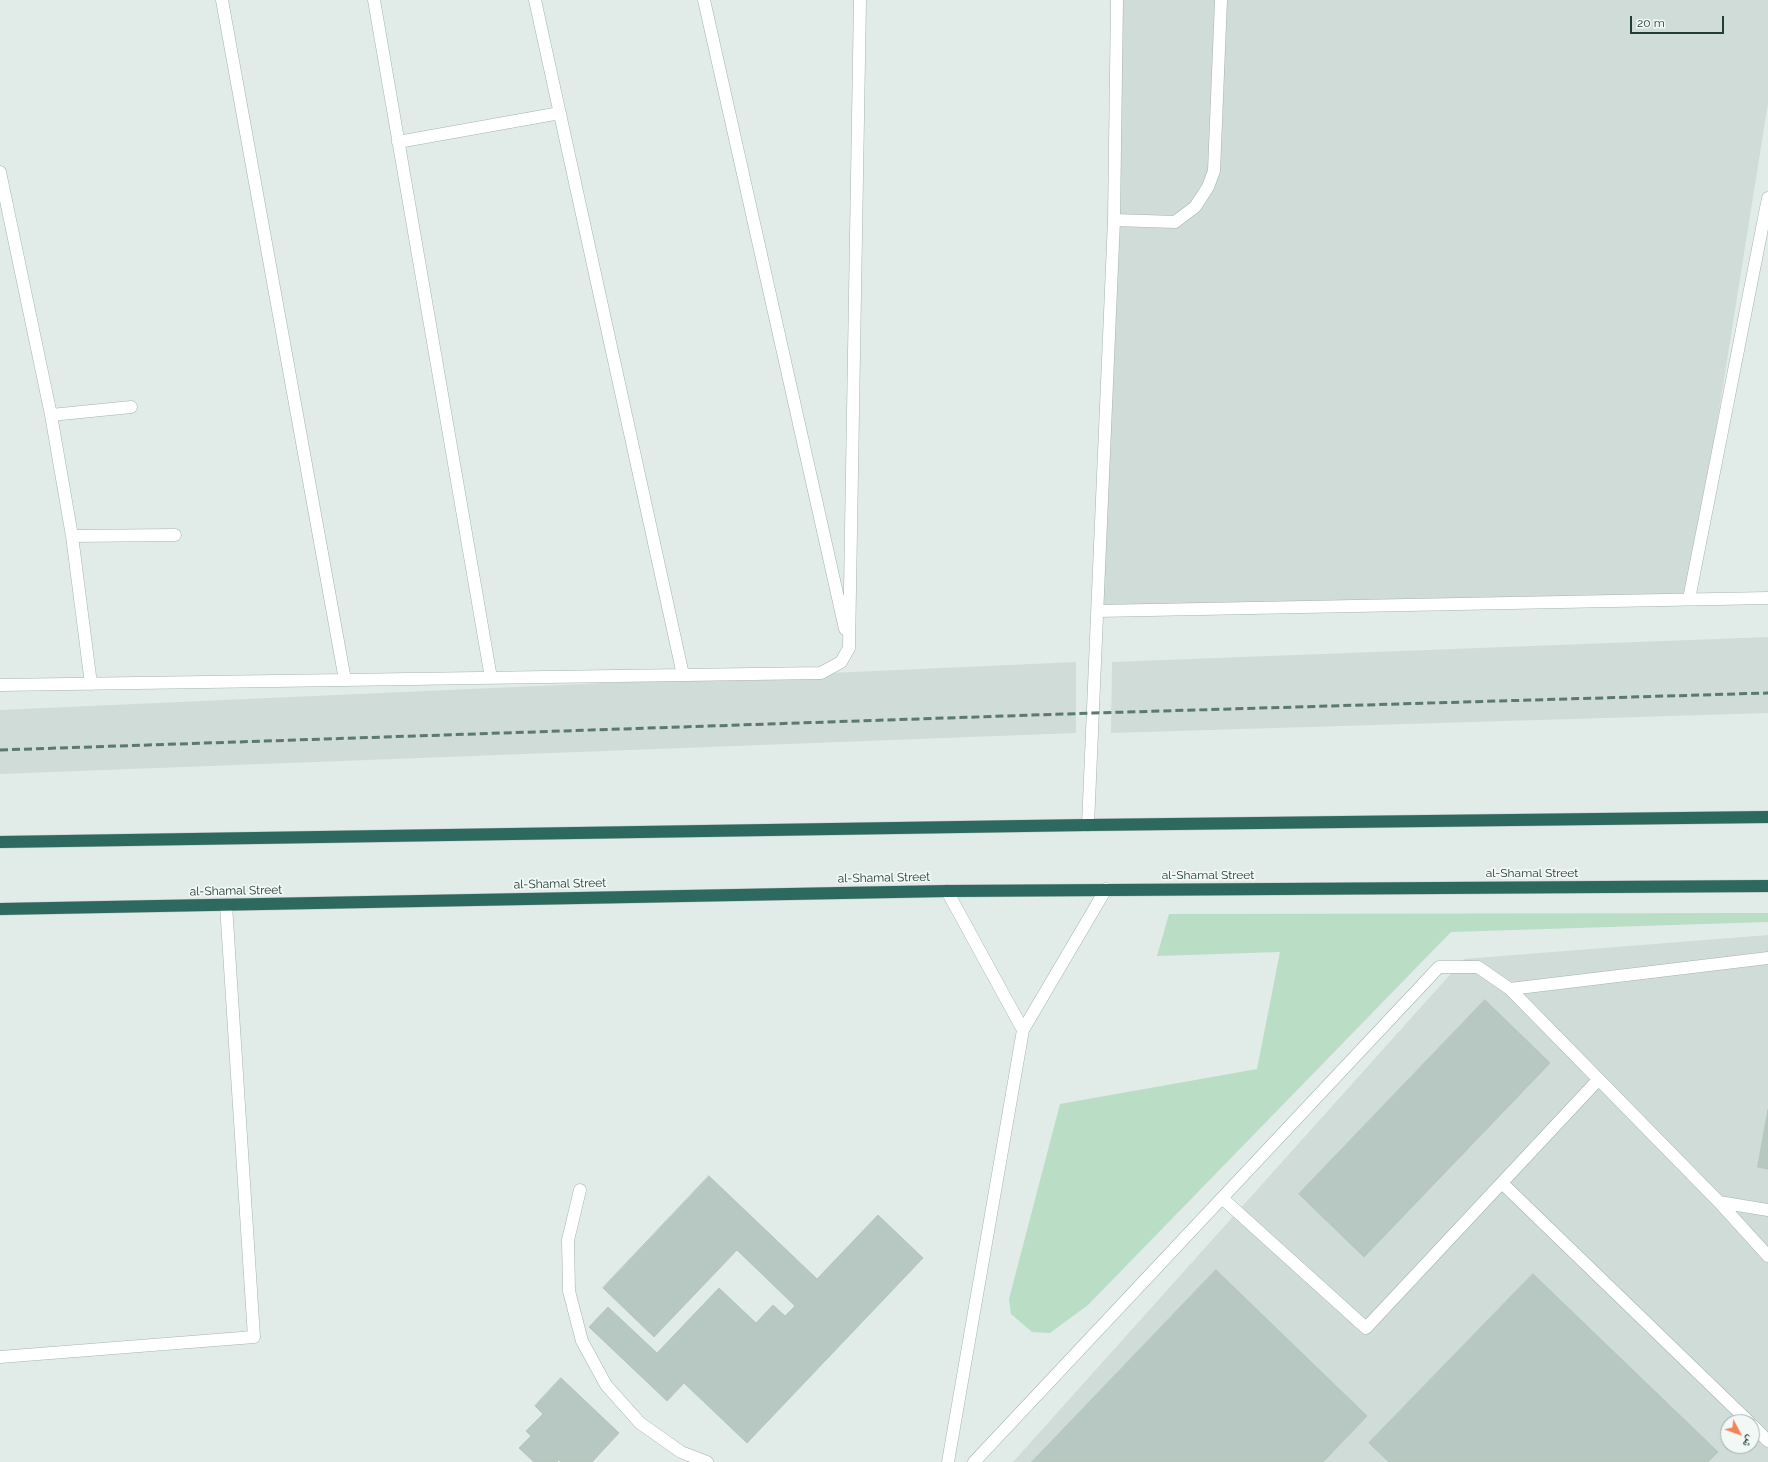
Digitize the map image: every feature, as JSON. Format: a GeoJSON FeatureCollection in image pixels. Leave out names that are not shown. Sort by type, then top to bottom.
{"type":"FeatureCollection","features":[{"type":"Feature","properties":{"kind":"highway"},"geometry":{"type":"LineString","coordinates":[[0,842],[1088,825],[1768,817]]}},
{"type":"Feature","properties":{"kind":"highway","name":"al-Shamal Street"},"geometry":{"type":"LineString","coordinates":[[0,909],[947,891],[1768,886]]}},
{"type":"Feature","properties":{"kind":"street"},"geometry":{"type":"LineString","coordinates":[[222,0],[345,680]]}},
{"type":"Feature","properties":{"kind":"street"},"geometry":{"type":"LineString","coordinates":[[374,0],[491,678]]}},
{"type":"Feature","properties":{"kind":"street"},"geometry":{"type":"LineString","coordinates":[[535,0],[683,675]]}},
{"type":"Feature","properties":{"kind":"street"},"geometry":{"type":"LineString","coordinates":[[704,0],[849,648]]}},
{"type":"Feature","properties":{"kind":"street"},"geometry":{"type":"LineString","coordinates":[[0,685],[821,673],[841,662],[849,648],[860,0]]}},
{"type":"Feature","properties":{"kind":"street"},"geometry":{"type":"LineString","coordinates":[[1088,825],[1114,220],[1117,0]]}},
{"type":"Feature","properties":{"kind":"street"},"geometry":{"type":"LineString","coordinates":[[1114,220],[1175,222],[1195,207],[1208,187],[1214,171],[1221,0]]}},
{"type":"Feature","properties":{"kind":"street"},"geometry":{"type":"LineString","coordinates":[[398,142],[560,113]]}},
{"type":"Feature","properties":{"kind":"street"},"geometry":{"type":"LineString","coordinates":[[0,172],[51,415],[72,536],[91,684]]}},
{"type":"Feature","properties":{"kind":"street"},"geometry":{"type":"LineString","coordinates":[[1689,599],[1768,198]]}},
{"type":"Feature","properties":{"kind":"street"},"geometry":{"type":"LineString","coordinates":[[51,415],[131,407]]}},
{"type":"Feature","properties":{"kind":"street"},"geometry":{"type":"LineString","coordinates":[[72,536],[174,535]]}},
{"type":"Feature","properties":{"kind":"street"},"geometry":{"type":"LineString","coordinates":[[1098,611],[1768,598]]}},
{"type":"Feature","properties":{"kind":"street"},"geometry":{"type":"LineString","coordinates":[[948,1462],[1023,1030],[1106,889]]}},
{"type":"Feature","properties":{"kind":"street"},"geometry":{"type":"LineString","coordinates":[[947,891],[1023,1030]]}},
{"type":"Feature","properties":{"kind":"street"},"geometry":{"type":"LineString","coordinates":[[0,1357],[254,1337],[226,905]]}},
{"type":"Feature","properties":{"kind":"street"},"geometry":{"type":"LineString","coordinates":[[1510,988],[1768,958]]}},
{"type":"Feature","properties":{"kind":"street"},"geometry":{"type":"LineString","coordinates":[[974,1462],[1439,967],[1478,967],[1510,988],[1598,1080],[1719,1202],[1768,1256]]}},
{"type":"Feature","properties":{"kind":"street"},"geometry":{"type":"LineString","coordinates":[[1222,1198],[1366,1328],[1598,1080]]}},
{"type":"Feature","properties":{"kind":"street"},"geometry":{"type":"LineString","coordinates":[[1502,1183],[1741,1414]]}},
{"type":"Feature","properties":{"kind":"street"},"geometry":{"type":"LineString","coordinates":[[580,1190],[568,1240],[569,1291],[582,1341],[606,1385],[640,1423],[682,1452],[707,1462]]}},
{"type":"Feature","properties":{"kind":"street"},"geometry":{"type":"LineString","coordinates":[[1719,1202],[1768,1210]]}},
{"type":"Feature","properties":{"kind":"street"},"geometry":{"type":"LineString","coordinates":[[1760,1433],[1768,1441]]}},
{"type":"Feature","properties":{"kind":"shaded area"},"geometry":{"type":"Polygon","coordinates":[[[1113,0],[1768,0],[1768,103],[1689,599],[1098,611],[1113,0]]]}},
{"type":"Feature","properties":{"kind":"shaded area"},"geometry":{"type":"Polygon","coordinates":[[[1768,637],[1768,713],[1111,733],[1112,662],[1768,637]]]}},
{"type":"Feature","properties":{"kind":"shaded area"},"geometry":{"type":"Polygon","coordinates":[[[1076,662],[1076,733],[0,774],[0,710],[1076,662]]]}},
{"type":"Feature","properties":{"kind":"shaded area"},"geometry":{"type":"Polygon","coordinates":[[[1768,935],[1768,1462],[1013,1462],[1464,959],[1768,935]]]}},
{"type":"Feature","properties":{"kind":"green space"},"geometry":{"type":"Polygon","coordinates":[[[1768,913],[1768,922],[1451,932],[1088,1305],[1050,1333],[1032,1332],[1011,1314],[1009,1299],[1060,1104],[1257,1069],[1280,952],[1157,956],[1169,914],[1768,913]]]}},
{"type":"Feature","properties":{"kind":"building"},"geometry":{"type":"Polygon","coordinates":[[[1485,1000],[1550,1063],[1364,1257],[1299,1194],[1485,1000]]]}},
{"type":"Feature","properties":{"kind":"building"},"geometry":{"type":"Polygon","coordinates":[[[1768,1110],[1768,1169],[1758,1167],[1768,1110]]]}},
{"type":"Feature","properties":{"kind":"building"},"geometry":{"type":"Polygon","coordinates":[[[709,1176],[817,1279],[878,1215],[923,1258],[747,1443],[684,1383],[667,1401],[589,1327],[608,1307],[657,1353],[719,1288],[756,1323],[773,1305],[785,1316],[795,1306],[737,1250],[654,1337],[603,1288],[709,1176]]]}},
{"type":"Feature","properties":{"kind":"building"},"geometry":{"type":"Polygon","coordinates":[[[1216,1270],[1367,1416],[1323,1462],[1032,1462],[1216,1270]]]}},
{"type":"Feature","properties":{"kind":"building"},"geometry":{"type":"Polygon","coordinates":[[[1533,1274],[1718,1452],[1708,1462],[1389,1462],[1369,1443],[1533,1274]]]}},
{"type":"Feature","properties":{"kind":"building"},"geometry":{"type":"Polygon","coordinates":[[[561,1378],[619,1433],[592,1462],[561,1462],[559,1460],[557,1462],[534,1462],[519,1448],[531,1436],[526,1431],[543,1414],[535,1406],[561,1378]]]}},
{"type":"Feature","properties":{"kind":"railway"},"geometry":{"type":"LineString","coordinates":[[0,750],[1094,713],[1768,693]]}}]}
